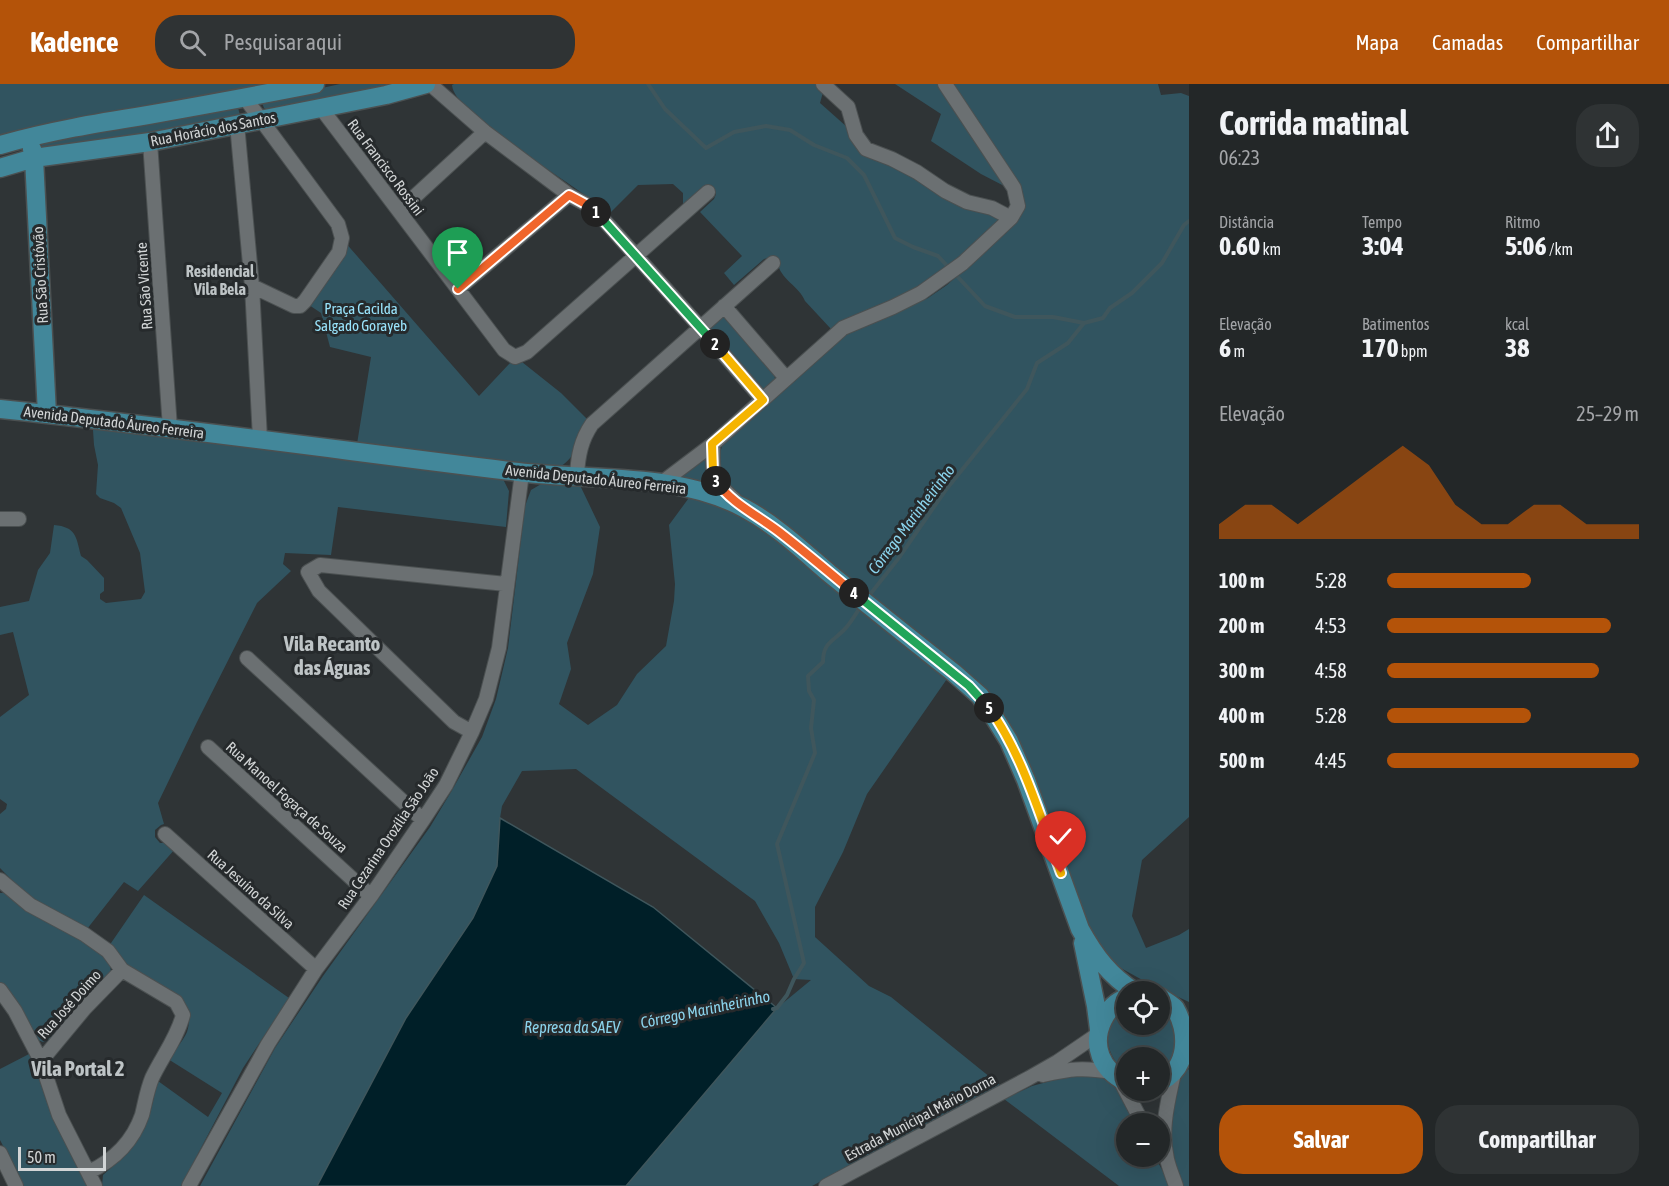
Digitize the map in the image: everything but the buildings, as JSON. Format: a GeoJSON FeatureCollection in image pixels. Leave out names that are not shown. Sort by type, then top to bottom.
{"type":"FeatureCollection","features":[{"type":"Feature","properties":{"kind":"main road","name":"Rua Horácio dos Santos"},"geometry":{"type":"LineString","coordinates":[[0,145],[28,137],[315,84]]}},
{"type":"Feature","properties":{"kind":"main road","name":"Rua Horácio dos Santos"},"geometry":{"type":"LineString","coordinates":[[0,168],[34,159],[150,142],[386,96],[428,84]]}},
{"type":"Feature","properties":{"kind":"main road","name":"Rua São Cristóvão"},"geometry":{"type":"LineString","coordinates":[[28,137],[34,159],[47,414]]}},
{"type":"Feature","properties":{"kind":"main road","name":"Avenida Deputado Áureo Ferreira"},"geometry":{"type":"LineString","coordinates":[[0,409],[261,439],[522,473],[660,484],[693,489],[745,508],[778,531],[980,696],[1008,741],[1026,780],[1080,929],[1092,952],[1122,981]]}},
{"type":"Feature","properties":{"kind":"main road","name":"Avenida Deputado Áureo Ferreira"},"geometry":{"type":"LineString","coordinates":[[1080,929],[1096,1006],[1098,1047],[1103,1060],[1116,1074]]}},
{"type":"Feature","properties":{"kind":"main road"},"geometry":{"type":"LineString","coordinates":[[1098,1031],[1107,1012],[1116,1004]]}},
{"type":"Feature","properties":{"kind":"main road"},"geometry":{"type":"LineString","coordinates":[[1174,1006],[1184,1021],[1188,1037],[1186,1054],[1175,1071]]}},
{"type":"Feature","properties":{"kind":"street"},"geometry":{"type":"LineString","coordinates":[[428,84],[485,132],[569,195],[593,208],[763,400]]}},
{"type":"Feature","properties":{"kind":"street"},"geometry":{"type":"LineString","coordinates":[[823,84],[848,107],[856,135],[866,149],[917,172],[945,191],[967,202],[1015,212]]}},
{"type":"Feature","properties":{"kind":"street"},"geometry":{"type":"LineString","coordinates":[[660,484],[712,444],[843,328],[921,293],[963,263],[1015,212],[1014,189],[945,84]]}},
{"type":"Feature","properties":{"kind":"street"},"geometry":{"type":"LineString","coordinates":[[245,98],[338,224],[342,238],[339,252],[300,306],[294,306],[252,286]]}},
{"type":"Feature","properties":{"kind":"street","name":"Rua Francisco Rossini"},"geometry":{"type":"LineString","coordinates":[[321,108],[504,350],[515,357],[527,352],[637,256]]}},
{"type":"Feature","properties":{"kind":"street"},"geometry":{"type":"LineString","coordinates":[[237,124],[252,286],[261,439]]}},
{"type":"Feature","properties":{"kind":"street"},"geometry":{"type":"LineString","coordinates":[[399,211],[485,132]]}},
{"type":"Feature","properties":{"kind":"street","name":"Rua São Vicente"},"geometry":{"type":"LineString","coordinates":[[150,142],[170,429]]}},
{"type":"Feature","properties":{"kind":"street"},"geometry":{"type":"LineString","coordinates":[[637,256],[708,192]]}},
{"type":"Feature","properties":{"kind":"street"},"geometry":{"type":"LineString","coordinates":[[458,289],[569,195]]}},
{"type":"Feature","properties":{"kind":"street"},"geometry":{"type":"LineString","coordinates":[[577,476],[584,435],[592,424],[773,263]]}},
{"type":"Feature","properties":{"kind":"street"},"geometry":{"type":"LineString","coordinates":[[724,306],[786,378]]}},
{"type":"Feature","properties":{"kind":"street"},"geometry":{"type":"LineString","coordinates":[[712,444],[713,472],[717,483],[745,508]]}},
{"type":"Feature","properties":{"kind":"street","name":"Rua Cezarina Orozília São João"},"geometry":{"type":"LineString","coordinates":[[189,1186],[268,1044],[316,969],[372,896],[446,785],[472,732],[486,699],[498,648],[522,473]]}},
{"type":"Feature","properties":{"kind":"street"},"geometry":{"type":"LineString","coordinates":[[0,519],[19,519]]}},
{"type":"Feature","properties":{"kind":"street"},"geometry":{"type":"LineString","coordinates":[[472,732],[454,722],[319,591],[308,572],[320,565],[506,584]]}},
{"type":"Feature","properties":{"kind":"street"},"geometry":{"type":"LineString","coordinates":[[247,658],[423,820]]}},
{"type":"Feature","properties":{"kind":"street","name":"Rua Manoel Fogaça de Souza"},"geometry":{"type":"LineString","coordinates":[[208,747],[372,896]]}},
{"type":"Feature","properties":{"kind":"street","name":"Rua Jesuíno da Silva"},"geometry":{"type":"LineString","coordinates":[[165,834],[316,969]]}},
{"type":"Feature","properties":{"kind":"street"},"geometry":{"type":"LineString","coordinates":[[0,880],[30,905],[92,939],[108,951],[122,970],[176,1002],[183,1015],[180,1029],[150,1082],[141,1117],[133,1134],[119,1152],[103,1165],[89,1172]]}},
{"type":"Feature","properties":{"kind":"street","name":"Rua José Doimo"},"geometry":{"type":"LineString","coordinates":[[41,1061],[85,1008],[122,970]]}},
{"type":"Feature","properties":{"kind":"street"},"geometry":{"type":"LineString","coordinates":[[0,990],[15,1011],[41,1061],[59,1115],[95,1186]]}},
{"type":"Feature","properties":{"kind":"street"},"geometry":{"type":"LineString","coordinates":[[1029,1078],[1057,1062],[1098,1031]]}},
{"type":"Feature","properties":{"kind":"street"},"geometry":{"type":"LineString","coordinates":[[1029,1078],[1083,1068],[1116,1076]]}},
{"type":"Feature","properties":{"kind":"street"},"geometry":{"type":"LineString","coordinates":[[1175,1071],[1164,1128],[1167,1159],[1176,1186]]}},
{"type":"Feature","properties":{"kind":"street","name":"Estrada Municipal Mário Dorna"},"geometry":{"type":"LineString","coordinates":[[826,1186],[1029,1078]]}},
{"type":"Feature","properties":{"kind":"street"},"geometry":{"type":"LineString","coordinates":[[0,1153],[16,1186]]}},
{"type":"Feature","properties":{"kind":"street"},"geometry":{"type":"LineString","coordinates":[[1166,1167],[1176,1186]]}},
{"type":"Feature","properties":{"kind":"green space"},"geometry":{"type":"Polygon","coordinates":[[[0,84],[290,84],[0,136],[0,84]]]}},
{"type":"Feature","properties":{"kind":"green space"},"geometry":{"type":"Polygon","coordinates":[[[340,84],[397,84],[271,111],[264,108],[262,103],[268,100],[340,84]]]}},
{"type":"Feature","properties":{"kind":"green space"},"geometry":{"type":"Polygon","coordinates":[[[823,84],[825,85],[820,103],[856,135],[866,149],[1005,215],[960,259],[915,290],[892,303],[840,322],[831,329],[786,278],[772,257],[764,259],[734,285],[724,273],[742,256],[700,212],[714,199],[716,194],[709,187],[683,206],[683,193],[673,184],[638,185],[609,214],[495,133],[458,99],[452,85],[823,84]]]}},
{"type":"Feature","properties":{"kind":"green space"},"geometry":{"type":"Polygon","coordinates":[[[895,84],[942,84],[1008,188],[981,174],[931,141],[941,114],[895,84]]]}},
{"type":"Feature","properties":{"kind":"green space"},"geometry":{"type":"Polygon","coordinates":[[[955,84],[1158,84],[1161,95],[1181,93],[1189,96],[1189,817],[1142,860],[1132,916],[1146,948],[1189,929],[1189,1002],[1170,993],[1170,981],[1144,981],[1108,961],[1096,945],[972,682],[892,611],[859,589],[731,489],[720,475],[718,461],[722,446],[848,333],[928,298],[947,285],[967,267],[1022,206],[954,88],[955,84]]]}},
{"type":"Feature","properties":{"kind":"green space"},"geometry":{"type":"Polygon","coordinates":[[[233,105],[238,108],[240,115],[237,118],[45,149],[42,147],[41,141],[233,105]]]}},
{"type":"Feature","properties":{"kind":"green space","name":"Praça Cacilda Salgado Gorayeb"},"geometry":{"type":"Polygon","coordinates":[[[344,241],[479,396],[510,363],[522,362],[561,393],[588,420],[571,458],[560,467],[357,444],[371,357],[330,347],[321,313],[309,305],[344,241]]]}},
{"type":"Feature","properties":{"kind":"green space"},"geometry":{"type":"Polygon","coordinates":[[[724,316],[774,373],[775,379],[764,389],[760,389],[709,330],[708,325],[724,316]]]}},
{"type":"Feature","properties":{"kind":"green space"},"geometry":{"type":"Polygon","coordinates":[[[96,427],[502,477],[509,491],[506,527],[338,507],[331,555],[285,553],[283,564],[291,571],[257,603],[158,803],[164,824],[155,830],[155,837],[160,843],[168,843],[175,849],[138,891],[124,882],[87,929],[32,901],[0,868],[0,814],[6,809],[7,804],[0,799],[0,717],[29,695],[13,632],[0,635],[0,607],[29,601],[38,570],[50,553],[54,525],[71,530],[81,556],[104,578],[104,591],[100,594],[100,599],[106,603],[141,599],[145,592],[140,553],[121,508],[96,494],[98,465],[93,430],[96,427]]]}},
{"type":"Feature","properties":{"kind":"green space"},"geometry":{"type":"Polygon","coordinates":[[[699,459],[706,459],[707,473],[713,487],[673,478],[699,459]]]}},
{"type":"Feature","properties":{"kind":"green space"},"geometry":{"type":"Polygon","coordinates":[[[548,480],[578,481],[600,527],[593,574],[567,643],[571,669],[559,704],[588,725],[617,705],[637,674],[666,646],[675,584],[669,525],[691,495],[742,513],[949,676],[867,794],[843,852],[815,907],[815,937],[869,986],[891,997],[1001,1086],[812,1186],[626,1186],[777,1008],[811,980],[794,979],[779,943],[755,901],[576,769],[522,771],[502,806],[497,866],[473,918],[406,1018],[317,1186],[200,1186],[275,1048],[323,976],[430,827],[482,737],[496,699],[508,648],[525,506],[531,490],[548,480]]]}},
{"type":"Feature","properties":{"kind":"green space"},"geometry":{"type":"Polygon","coordinates":[[[0,893],[7,893],[84,939],[110,962],[111,974],[81,1002],[51,1040],[43,1042],[35,1039],[17,1006],[0,983],[0,893]]]}},
{"type":"Feature","properties":{"kind":"green space"},"geometry":{"type":"Polygon","coordinates":[[[144,895],[289,998],[243,1068],[181,1186],[102,1186],[103,1175],[128,1149],[144,1126],[158,1081],[208,1117],[222,1093],[168,1059],[187,1032],[189,1019],[186,1008],[170,991],[128,966],[109,946],[144,895]]]}},
{"type":"Feature","properties":{"kind":"green space"},"geometry":{"type":"Polygon","coordinates":[[[1170,1014],[1174,1017],[1179,1054],[1170,1063],[1170,1047],[1116,1047],[1116,1062],[1109,1049],[1108,1040],[1112,1023],[1116,1018],[1116,1035],[1170,1035],[1170,1014]]]}},
{"type":"Feature","properties":{"kind":"green space"},"geometry":{"type":"Polygon","coordinates":[[[31,1053],[54,1119],[88,1186],[24,1186],[0,1140],[0,1069],[31,1053]]]}},
{"type":"Feature","properties":{"kind":"green space"},"geometry":{"type":"Polygon","coordinates":[[[1189,1069],[1189,1186],[1182,1186],[1172,1158],[1170,1127],[1182,1074],[1189,1069]]]}},
{"type":"Feature","properties":{"kind":"green space"},"geometry":{"type":"Polygon","coordinates":[[[1073,1075],[1091,1075],[1109,1081],[1116,1087],[1116,1101],[1127,1101],[1133,1113],[1116,1113],[1116,1167],[1161,1167],[1171,1186],[1119,1186],[1004,1099],[1032,1086],[1073,1075]]]}},
{"type":"Feature","properties":{"kind":"water","name":"Represa da SAEV"},"geometry":{"type":"Polygon","coordinates":[[[500,818],[653,907],[777,1008],[626,1186],[317,1186],[406,1018],[473,918],[497,866],[500,818]]]}},
{"type":"Feature","properties":{"kind":"waterway"},"geometry":{"type":"LineString","coordinates":[[648,84],[665,109],[706,148],[734,132],[766,126],[790,130],[814,145],[847,158],[864,175],[895,238],[938,256],[950,269]]}},
{"type":"Feature","properties":{"kind":"waterway","name":"Córrego Marinheirinho"},"geometry":{"type":"LineString","coordinates":[[868,597],[898,559],[945,491],[1027,389],[1037,363],[1068,343],[1084,323],[1103,318],[1110,308],[1132,293],[1162,263],[1184,225],[1189,221]]}},
{"type":"Feature","properties":{"kind":"waterway"},"geometry":{"type":"LineString","coordinates":[[955,274],[985,306],[1015,317],[1053,317],[1084,323]]}},
{"type":"Feature","properties":{"kind":"waterway","name":"Córrego Marinheirinho"},"geometry":{"type":"LineString","coordinates":[[773,1009],[777,1008],[787,995],[804,963],[777,844],[815,753],[811,728],[814,700],[809,691],[808,676],[823,662],[826,647],[847,627],[862,605]]}},
{"type":"Feature","properties":{"kind":"district","name":"Residencial Vila Bela"},"geometry":{"type":"Point","coordinates":[220,280]}},
{"type":"Feature","properties":{"kind":"district","name":"Vila Recanto das Águas"},"geometry":{"type":"Point","coordinates":[332,655]}},
{"type":"Feature","properties":{"kind":"district","name":"Vila Portal 2"},"geometry":{"type":"Point","coordinates":[78,1068]}},
{"type":"Feature","properties":{"kind":"route"},"geometry":{"type":"LineString","coordinates":[[458,289],[569,195],[593,208],[763,400],[712,444],[713,472],[717,483],[745,508],[778,531],[980,696],[1008,741],[1026,780],[1061,873]]}}]}
